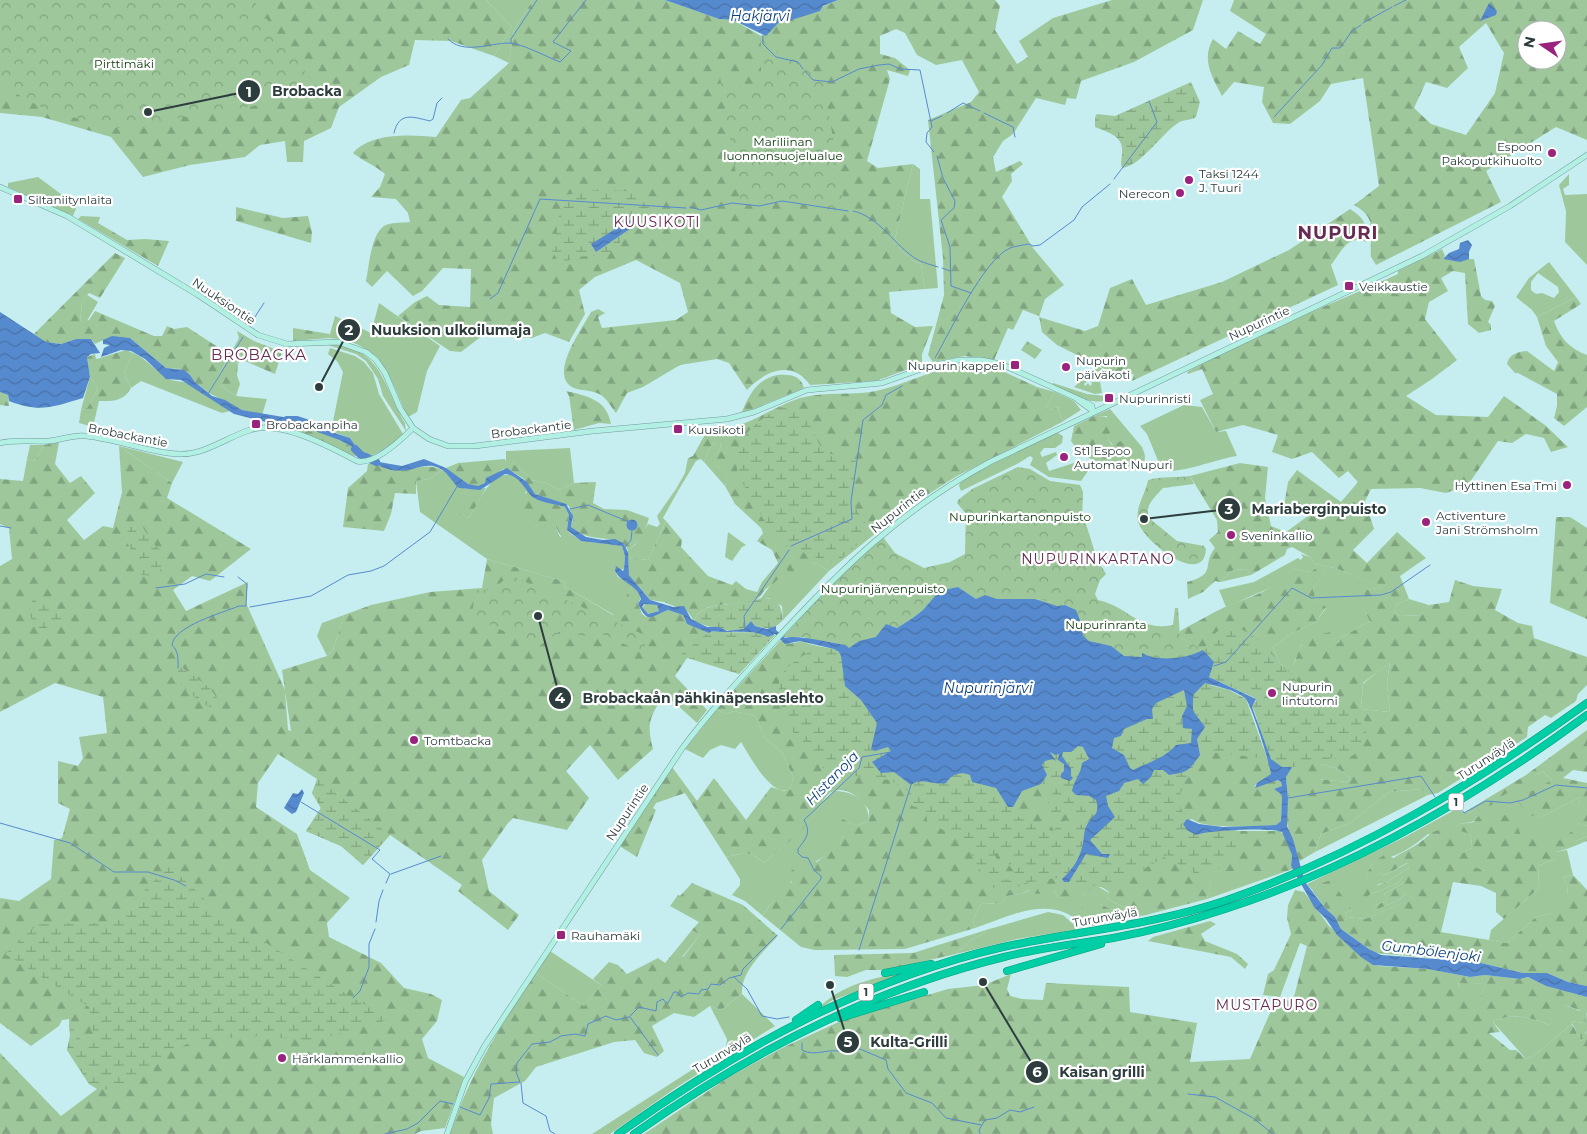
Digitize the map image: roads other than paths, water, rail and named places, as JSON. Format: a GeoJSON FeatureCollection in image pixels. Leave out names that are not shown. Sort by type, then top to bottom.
{"type":"FeatureCollection","features":[{"type":"Feature","properties":{"kind":"highway","name":"Turunväylä"},"geometry":{"type":"LineString","coordinates":[[618,1134],[707,1074],[773,1036],[859,995],[964,958],[1003,947],[1167,917],[1222,902],[1313,865],[1381,833],[1474,781],[1587,703]]}},
{"type":"Feature","properties":{"kind":"highway","name":"Turunväylä"},"geometry":{"type":"LineString","coordinates":[[634,1134],[711,1082],[809,1028],[892,992],[974,965],[1036,950],[1152,930],[1225,910],[1316,874],[1376,846],[1432,816],[1536,753],[1587,715]]}},
{"type":"Feature","properties":{"kind":"highway"},"geometry":{"type":"LineString","coordinates":[[1007,971],[1152,930]]}},
{"type":"Feature","properties":{"kind":"highway"},"geometry":{"type":"LineString","coordinates":[[885,973],[964,958]]}},
{"type":"Feature","properties":{"kind":"highway"},"geometry":{"type":"LineString","coordinates":[[809,1028],[924,992]]}},
{"type":"Feature","properties":{"kind":"highway"},"geometry":{"type":"LineString","coordinates":[[773,1036],[818,1005]]}},
{"type":"Feature","properties":{"kind":"street","name":"Nupurintie"},"geometry":{"type":"LineString","coordinates":[[447,1134],[458,1099],[475,1062],[507,1010],[627,829],[697,728],[841,570],[912,509],[956,480],[990,462],[1422,256],[1510,206],[1587,155]]}},
{"type":"Feature","properties":{"kind":"street","name":"Nuuksiontie"},"geometry":{"type":"LineString","coordinates":[[0,188],[67,216],[168,276],[248,330],[265,338],[287,344],[338,342],[366,352],[376,360],[385,373],[400,408],[413,428]]}},
{"type":"Feature","properties":{"kind":"street","name":"Brobackantie"},"geometry":{"type":"LineString","coordinates":[[0,444],[11,441],[49,441],[85,436],[171,454],[186,454],[209,448],[250,430],[265,428],[310,437],[357,461],[371,459],[391,448],[413,428],[434,442],[457,447],[593,431],[702,422],[742,416],[807,390],[882,384],[931,366],[969,360],[1001,364],[1092,406],[1093,412]]}},
{"type":"Feature","properties":{"kind":"water","name":"Hakjärvi"},"geometry":{"type":"Polygon","coordinates":[[[665,0],[838,0],[823,6],[820,11],[785,22],[781,20],[766,36],[733,20],[719,19],[665,0]]]}},
{"type":"Feature","properties":{"kind":"water"},"geometry":{"type":"Polygon","coordinates":[[[1489,3],[1497,11],[1496,15],[1480,21],[1489,3]]]}},
{"type":"Feature","properties":{"kind":"water"},"geometry":{"type":"Polygon","coordinates":[[[635,217],[640,222],[596,252],[591,244],[635,217]]]}},
{"type":"Feature","properties":{"kind":"water"},"geometry":{"type":"Polygon","coordinates":[[[1468,240],[1472,245],[1469,259],[1460,262],[1443,259],[1449,253],[1459,249],[1460,243],[1468,240]]]}},
{"type":"Feature","properties":{"kind":"water"},"geometry":{"type":"Polygon","coordinates":[[[0,312],[46,342],[61,344],[76,339],[91,339],[100,353],[91,354],[87,357],[90,377],[83,398],[54,406],[38,408],[9,401],[8,395],[0,392],[0,312]]]}},
{"type":"Feature","properties":{"kind":"water","name":"Nupurinjärvi"},"geometry":{"type":"Polygon","coordinates":[[[112,336],[130,338],[166,368],[184,370],[212,396],[225,400],[242,410],[289,418],[350,438],[359,451],[369,454],[379,462],[402,466],[424,459],[446,468],[468,484],[478,486],[485,483],[486,478],[507,468],[527,482],[535,494],[566,504],[573,516],[571,527],[586,537],[603,540],[615,539],[623,543],[628,552],[629,575],[650,600],[673,607],[684,606],[691,619],[707,627],[719,627],[727,631],[744,629],[751,621],[755,626],[767,629],[776,626],[776,630],[785,638],[813,639],[845,645],[849,648],[859,641],[876,637],[886,624],[897,628],[923,610],[941,592],[958,587],[976,599],[985,595],[997,599],[1035,599],[1057,606],[1065,605],[1076,610],[1082,626],[1083,636],[1089,641],[1111,646],[1124,656],[1142,657],[1142,653],[1156,658],[1172,658],[1189,656],[1203,650],[1214,662],[1209,677],[1256,699],[1252,707],[1271,759],[1282,767],[1292,767],[1286,777],[1288,798],[1287,826],[1293,839],[1305,882],[1325,908],[1335,917],[1341,929],[1369,949],[1381,955],[1477,962],[1523,973],[1547,973],[1568,982],[1587,986],[1587,997],[1546,986],[1528,977],[1520,979],[1485,975],[1470,977],[1428,969],[1373,965],[1361,957],[1337,935],[1326,919],[1314,907],[1291,866],[1292,855],[1282,832],[1275,830],[1239,830],[1196,835],[1187,830],[1183,824],[1187,819],[1199,824],[1223,827],[1276,825],[1281,821],[1282,795],[1274,789],[1282,786],[1281,782],[1278,780],[1255,788],[1257,783],[1271,774],[1270,768],[1248,702],[1236,692],[1205,683],[1193,695],[1193,711],[1205,727],[1197,739],[1200,755],[1190,768],[1184,772],[1169,775],[1163,770],[1154,770],[1151,777],[1143,784],[1138,779],[1124,783],[1119,791],[1106,796],[1108,806],[1115,817],[1090,840],[1102,854],[1110,854],[1108,858],[1086,854],[1069,882],[1064,882],[1062,879],[1070,871],[1078,858],[1082,848],[1085,829],[1097,810],[1096,800],[1089,796],[1076,795],[1072,791],[1082,763],[1089,759],[1083,747],[1078,746],[1071,752],[1063,752],[1062,756],[1071,769],[1071,776],[1073,778],[1070,781],[1061,778],[1064,764],[1058,760],[1059,754],[1055,755],[1050,752],[1056,761],[1053,759],[1045,761],[1042,765],[1047,775],[1041,784],[1022,791],[1013,807],[1008,807],[996,788],[972,782],[970,775],[963,773],[956,774],[946,783],[942,784],[919,781],[911,785],[894,772],[881,773],[872,762],[891,751],[888,747],[875,751],[871,749],[877,723],[861,700],[845,686],[841,656],[834,649],[800,641],[785,644],[775,634],[768,637],[748,632],[712,631],[709,633],[687,624],[683,615],[668,610],[647,617],[638,604],[641,599],[639,594],[633,587],[621,579],[615,571],[616,566],[623,571],[624,569],[625,556],[622,546],[581,541],[567,530],[569,515],[565,507],[534,498],[515,477],[505,474],[480,490],[459,488],[438,467],[425,466],[400,471],[388,469],[377,464],[367,455],[359,455],[351,446],[339,440],[288,421],[274,424],[234,414],[181,380],[166,379],[145,359],[131,351],[121,350],[101,357],[104,348],[110,345],[103,344],[103,340],[112,336]],[[644,604],[642,607],[648,614],[659,611],[657,605],[644,604]],[[1184,690],[1156,703],[1152,709],[1153,719],[1147,719],[1124,729],[1121,736],[1114,738],[1112,748],[1124,755],[1130,768],[1133,770],[1162,757],[1176,745],[1191,743],[1192,729],[1183,728],[1182,716],[1187,706],[1184,690]]]}},
{"type":"Feature","properties":{"kind":"water"},"geometry":{"type":"Polygon","coordinates":[[[632,519],[638,525],[632,531],[626,525],[632,519]]]}},
{"type":"Feature","properties":{"kind":"water"},"geometry":{"type":"Polygon","coordinates":[[[302,789],[304,793],[296,812],[292,814],[284,808],[293,793],[298,794],[302,789]]]}},
{"type":"Feature","properties":{"kind":"waterway"},"geometry":{"type":"LineString","coordinates":[[511,43],[511,39],[537,0]]}},
{"type":"Feature","properties":{"kind":"waterway"},"geometry":{"type":"LineString","coordinates":[[448,39],[454,44],[469,47],[502,43],[514,44],[560,62],[571,51],[553,42],[586,0]]}},
{"type":"Feature","properties":{"kind":"waterway"},"geometry":{"type":"LineString","coordinates":[[1394,6],[1406,0]]}},
{"type":"Feature","properties":{"kind":"waterway"},"geometry":{"type":"LineString","coordinates":[[1363,23],[1392,7]]}},
{"type":"Feature","properties":{"kind":"waterway"},"geometry":{"type":"LineString","coordinates":[[1274,117],[1322,65],[1332,48],[1340,48],[1352,31],[1361,25]]}},
{"type":"Feature","properties":{"kind":"waterway"},"geometry":{"type":"LineString","coordinates":[[763,36],[763,44],[776,57],[798,62],[803,69]]}},
{"type":"Feature","properties":{"kind":"waterway"},"geometry":{"type":"LineString","coordinates":[[805,71],[813,80],[832,82],[859,69],[879,65],[889,64],[900,69],[920,70],[932,127],[927,133],[926,142],[934,152]]}},
{"type":"Feature","properties":{"kind":"waterway"},"geometry":{"type":"LineString","coordinates":[[394,133],[396,126],[403,118],[412,117],[430,121],[433,119],[437,103],[442,98]]}},
{"type":"Feature","properties":{"kind":"waterway"},"geometry":{"type":"LineString","coordinates":[[1114,179],[1157,122],[1149,101]]}},
{"type":"Feature","properties":{"kind":"waterway"},"geometry":{"type":"LineString","coordinates":[[947,113],[963,103],[980,111]]}},
{"type":"Feature","properties":{"kind":"waterway"},"geometry":{"type":"LineString","coordinates":[[984,113],[1013,127],[1015,137]]}},
{"type":"Feature","properties":{"kind":"waterway"},"geometry":{"type":"LineString","coordinates":[[931,121],[942,116]]}},
{"type":"Feature","properties":{"kind":"waterway"},"geometry":{"type":"LineString","coordinates":[[937,156],[943,178],[955,201],[954,208],[941,220],[950,247],[951,286],[971,293]]}},
{"type":"Feature","properties":{"kind":"waterway"},"geometry":{"type":"LineString","coordinates":[[935,358],[968,297],[989,266],[1000,255],[1010,248],[1029,244],[1033,246],[1040,245],[1074,220],[1082,207],[1110,184]]}},
{"type":"Feature","properties":{"kind":"waterway"},"geometry":{"type":"LineString","coordinates":[[490,299],[498,293],[540,199],[686,208]]}},
{"type":"Feature","properties":{"kind":"waterway"},"geometry":{"type":"LineString","coordinates":[[690,207],[701,210],[732,203],[759,206],[782,201],[848,211]]}},
{"type":"Feature","properties":{"kind":"waterway"},"geometry":{"type":"LineString","coordinates":[[853,211],[870,218],[878,224],[915,258],[938,267]]}},
{"type":"Feature","properties":{"kind":"waterway"},"geometry":{"type":"LineString","coordinates":[[942,268],[950,271]]}},
{"type":"Feature","properties":{"kind":"waterway"},"geometry":{"type":"LineString","coordinates":[[249,326],[264,303]]}},
{"type":"Feature","properties":{"kind":"waterway"},"geometry":{"type":"LineString","coordinates":[[208,394],[243,337]]}},
{"type":"Feature","properties":{"kind":"waterway"},"geometry":{"type":"LineString","coordinates":[[791,546],[852,519],[851,501],[863,420],[882,405],[886,395],[902,386]]}},
{"type":"Feature","properties":{"kind":"waterway"},"geometry":{"type":"LineString","coordinates":[[287,420],[297,420],[312,425]]}},
{"type":"Feature","properties":{"kind":"waterway"},"geometry":{"type":"LineString","coordinates":[[355,449],[361,455],[376,462]]}},
{"type":"Feature","properties":{"kind":"waterway"},"geometry":{"type":"LineString","coordinates":[[250,607],[311,596],[348,575],[371,571],[384,566],[430,532],[458,485]]}},
{"type":"Feature","properties":{"kind":"waterway"},"geometry":{"type":"LineString","coordinates":[[570,509],[588,505],[629,522]]}},
{"type":"Feature","properties":{"kind":"waterway"},"geometry":{"type":"LineString","coordinates":[[0,526],[11,528]]}},
{"type":"Feature","properties":{"kind":"waterway"},"geometry":{"type":"LineString","coordinates":[[625,547],[631,540],[632,531]]}},
{"type":"Feature","properties":{"kind":"waterway"},"geometry":{"type":"LineString","coordinates":[[745,628],[744,616],[789,550]]}},
{"type":"Feature","properties":{"kind":"waterway"},"geometry":{"type":"LineString","coordinates":[[1214,666],[1226,662],[1292,588],[1311,598],[1381,595],[1391,592],[1430,565]]}},
{"type":"Feature","properties":{"kind":"waterway"},"geometry":{"type":"LineString","coordinates":[[156,588],[185,584],[206,574],[224,577]]}},
{"type":"Feature","properties":{"kind":"waterway"},"geometry":{"type":"LineString","coordinates":[[178,668],[177,653],[172,645],[175,638],[181,632],[211,616],[239,606],[246,606],[247,584],[238,577]]}},
{"type":"Feature","properties":{"kind":"waterway","name":"Histanoja"},"geometry":{"type":"LineString","coordinates":[[781,929],[821,879],[821,876],[814,870],[808,858],[802,857],[798,853],[798,849],[807,833],[804,820],[859,768],[862,757],[891,752]]}},
{"type":"Feature","properties":{"kind":"waterway"},"geometry":{"type":"LineString","coordinates":[[1288,798],[1421,776],[1435,797]]}},
{"type":"Feature","properties":{"kind":"waterway"},"geometry":{"type":"LineString","coordinates":[[859,950],[911,785]]}},
{"type":"Feature","properties":{"kind":"waterway"},"geometry":{"type":"LineString","coordinates":[[1463,811],[1464,813],[1486,801],[1510,803],[1523,800],[1556,785],[1587,788]]}},
{"type":"Feature","properties":{"kind":"waterway"},"geometry":{"type":"LineString","coordinates":[[301,802],[380,850],[372,859],[390,874],[386,883]]}},
{"type":"Feature","properties":{"kind":"waterway"},"geometry":{"type":"LineString","coordinates":[[0,823],[70,843],[114,872],[148,872],[186,886]]}},
{"type":"Feature","properties":{"kind":"waterway"},"geometry":{"type":"LineString","coordinates":[[391,874],[441,856]]}},
{"type":"Feature","properties":{"kind":"waterway"},"geometry":{"type":"LineString","coordinates":[[376,922],[379,901],[383,890]]}},
{"type":"Feature","properties":{"kind":"waterway"},"geometry":{"type":"LineString","coordinates":[[353,998],[360,991],[369,967],[369,944],[375,929]]}},
{"type":"Feature","properties":{"kind":"waterway","name":"Histanoja"},"geometry":{"type":"LineString","coordinates":[[460,1107],[480,1115],[489,1098],[491,1084],[520,1082],[516,1072],[517,1063],[532,1044],[550,1042],[561,1036],[575,1034],[585,1036],[588,1024],[606,1016],[616,1020],[629,1017],[639,1007],[656,1011],[657,1002],[663,999],[668,1003],[674,992],[677,992],[681,997],[688,993],[699,994],[701,990],[708,989],[711,984],[720,985],[729,978],[741,975],[743,969],[777,935]]}},
{"type":"Feature","properties":{"kind":"waterway"},"geometry":{"type":"LineString","coordinates":[[734,977],[747,989],[762,1016],[777,1019],[789,1017]]}},
{"type":"Feature","properties":{"kind":"waterway"},"geometry":{"type":"LineString","coordinates":[[630,1017],[658,1055]]}},
{"type":"Feature","properties":{"kind":"waterway"},"geometry":{"type":"LineString","coordinates":[[802,1043],[802,1050],[807,1052],[839,1051],[844,1053],[860,1049],[886,1060],[888,1069],[906,1093],[932,1103],[946,1118],[981,1125]]}},
{"type":"Feature","properties":{"kind":"waterway"},"geometry":{"type":"LineString","coordinates":[[521,1083],[523,1103],[546,1116],[550,1131],[555,1134]]}},
{"type":"Feature","properties":{"kind":"waterway"},"geometry":{"type":"LineString","coordinates":[[1188,1094],[1215,1097],[1253,1118],[1273,1134]]}},
{"type":"Feature","properties":{"kind":"waterway","name":"Histanoja"},"geometry":{"type":"LineString","coordinates":[[385,1134],[407,1129],[418,1123],[440,1101],[453,1104]]}},
{"type":"Feature","properties":{"kind":"waterway"},"geometry":{"type":"LineString","coordinates":[[980,1134],[979,1130],[985,1120],[997,1118],[1010,1110],[1020,1112],[1034,1107]]}},
{"type":"Feature","properties":{"kind":"place","name":"Brobacka"},"geometry":{"type":"Point","coordinates":[148,112]}},
{"type":"Feature","properties":{"kind":"place","name":"Espoon Pakoputkihuolto"},"geometry":{"type":"Point","coordinates":[1552,153]}},
{"type":"Feature","properties":{"kind":"place","name":"Taksi 1244 J. Tuuri"},"geometry":{"type":"Point","coordinates":[1189,180]}},
{"type":"Feature","properties":{"kind":"place","name":"Nerecon"},"geometry":{"type":"Point","coordinates":[1180,193]}},
{"type":"Feature","properties":{"kind":"place","name":"Siltaniitynlaita"},"geometry":{"type":"Point","coordinates":[18,199]}},
{"type":"Feature","properties":{"kind":"place","name":"Veikkaustie"},"geometry":{"type":"Point","coordinates":[1349,286]}},
{"type":"Feature","properties":{"kind":"place","name":"Nupurin kappeli"},"geometry":{"type":"Point","coordinates":[1015,365]}},
{"type":"Feature","properties":{"kind":"place","name":"Nupurin päiväkoti"},"geometry":{"type":"Point","coordinates":[1066,367]}},
{"type":"Feature","properties":{"kind":"place","name":"Nuuksion ulkoilumaja"},"geometry":{"type":"Point","coordinates":[319,387]}},
{"type":"Feature","properties":{"kind":"place","name":"Nupurinristi"},"geometry":{"type":"Point","coordinates":[1109,398]}},
{"type":"Feature","properties":{"kind":"place","name":"Brobackanpiha"},"geometry":{"type":"Point","coordinates":[256,424]}},
{"type":"Feature","properties":{"kind":"place","name":"Kuusikoti"},"geometry":{"type":"Point","coordinates":[678,429]}},
{"type":"Feature","properties":{"kind":"place","name":"St1 Espoo Automat Nupuri"},"geometry":{"type":"Point","coordinates":[1064,457]}},
{"type":"Feature","properties":{"kind":"place","name":"Hyttinen Esa Tmi"},"geometry":{"type":"Point","coordinates":[1567,485]}},
{"type":"Feature","properties":{"kind":"place","name":"Mariaberginpuisto"},"geometry":{"type":"Point","coordinates":[1144,519]}},
{"type":"Feature","properties":{"kind":"place","name":"Activenture Jani Strömsholm"},"geometry":{"type":"Point","coordinates":[1426,522]}},
{"type":"Feature","properties":{"kind":"place","name":"Sveninkallio"},"geometry":{"type":"Point","coordinates":[1231,535]}},
{"type":"Feature","properties":{"kind":"place","name":"Brobackaån pähkinäpensaslehto"},"geometry":{"type":"Point","coordinates":[538,616]}},
{"type":"Feature","properties":{"kind":"place","name":"Nupurin lintutorni"},"geometry":{"type":"Point","coordinates":[1272,693]}},
{"type":"Feature","properties":{"kind":"place","name":"Tomtbacka"},"geometry":{"type":"Point","coordinates":[414,740]}},
{"type":"Feature","properties":{"kind":"place","name":"Rauhamäki"},"geometry":{"type":"Point","coordinates":[561,935]}},
{"type":"Feature","properties":{"kind":"place","name":"Kaisan grilli"},"geometry":{"type":"Point","coordinates":[983,982]}},
{"type":"Feature","properties":{"kind":"place","name":"Kulta-Grilli"},"geometry":{"type":"Point","coordinates":[830,985]}},
{"type":"Feature","properties":{"kind":"place","name":"Härklammenkallio"},"geometry":{"type":"Point","coordinates":[282,1058]}},
{"type":"Feature","properties":{"kind":"district","name":"KUUSIKOTI"},"geometry":{"type":"Point","coordinates":[657,222]}},
{"type":"Feature","properties":{"kind":"district","name":"NUPURI"},"geometry":{"type":"Point","coordinates":[1338,233]}},
{"type":"Feature","properties":{"kind":"district","name":"BROBACKA"},"geometry":{"type":"Point","coordinates":[259,354]}},
{"type":"Feature","properties":{"kind":"district","name":"NUPURINKARTANO"},"geometry":{"type":"Point","coordinates":[1098,559]}},
{"type":"Feature","properties":{"kind":"district","name":"MUSTAPURO"},"geometry":{"type":"Point","coordinates":[1267,1005]}},
{"type":"Feature","properties":{"kind":"park label","name":"Pirttimäki"},"geometry":{"type":"Point","coordinates":[124,63]}},
{"type":"Feature","properties":{"kind":"park label","name":"Mariliinan luonnonsuojelualue"},"geometry":{"type":"Point","coordinates":[783,148]}},
{"type":"Feature","properties":{"kind":"park label","name":"Nupurinkartanonpuisto"},"geometry":{"type":"Point","coordinates":[1020,516]}},
{"type":"Feature","properties":{"kind":"park label","name":"Nupurinjärvenpuisto"},"geometry":{"type":"Point","coordinates":[883,588]}},
{"type":"Feature","properties":{"kind":"park label","name":"Nupurinranta"},"geometry":{"type":"Point","coordinates":[1106,624]}},
{"type":"Feature","properties":{"kind":"water label","name":"Gumbölenjoki"},"geometry":{"type":"Point","coordinates":[1431,951]}}]}
